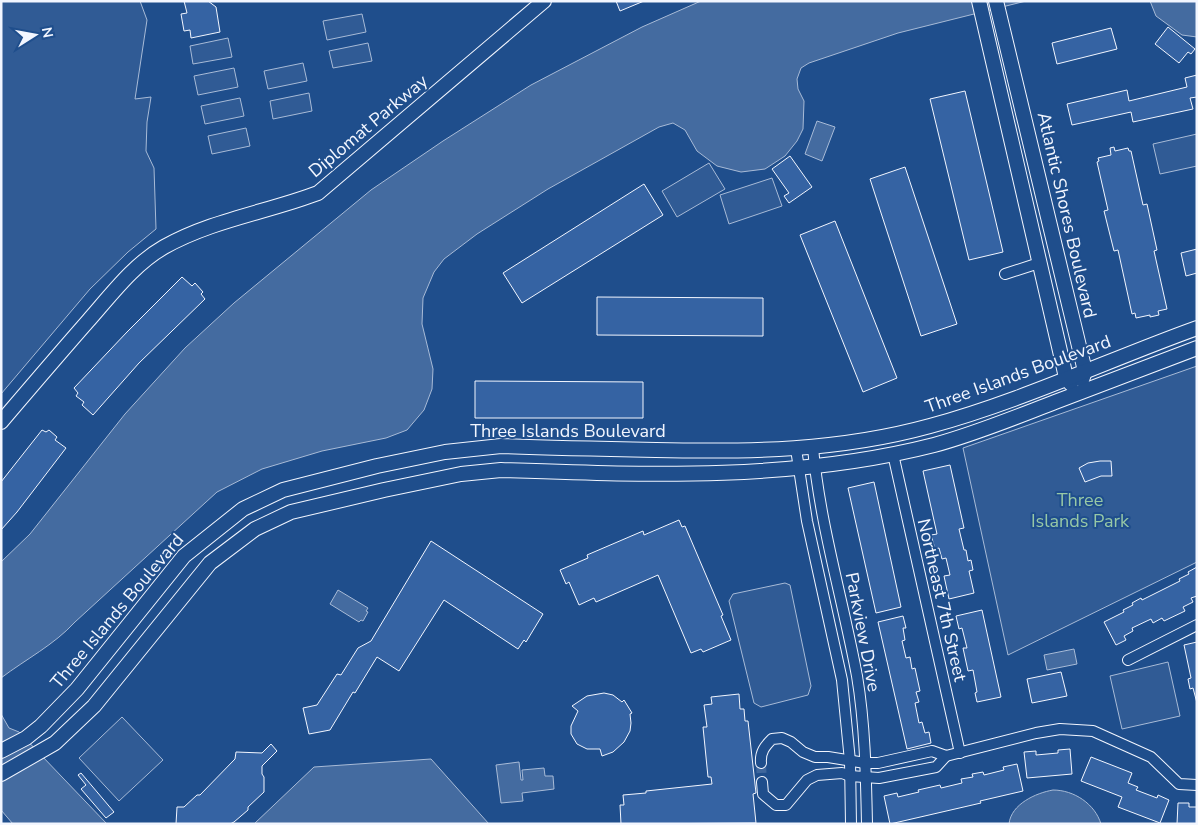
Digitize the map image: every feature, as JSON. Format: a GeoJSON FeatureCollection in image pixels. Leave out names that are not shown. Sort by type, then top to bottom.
{"type":"FeatureCollection","features":[{"type":"Feature","properties":{"kind":"street","name":"Diplomat Parkway"},"geometry":{"type":"LineString","coordinates":[[1,422],[114,291],[135,269],[162,248],[191,233],[318,193],[544,1]]}},
{"type":"Feature","properties":{"kind":"street"},"geometry":{"type":"LineString","coordinates":[[979,1],[1066,378],[1079,393]]}},
{"type":"Feature","properties":{"kind":"street","name":"Atlantic Shores Boulevard"},"geometry":{"type":"LineString","coordinates":[[996,1],[1084,371],[1079,393]]}},
{"type":"Feature","properties":{"kind":"street"},"geometry":{"type":"LineString","coordinates":[[1006,274],[1040,263]]}},
{"type":"Feature","properties":{"kind":"street","name":"Three Islands Boulevard"},"geometry":{"type":"LineString","coordinates":[[1,751],[26,738],[42,726],[76,690],[184,556],[243,508],[283,490],[399,462],[464,449],[501,446],[737,451],[813,448],[852,442],[930,426],[997,405],[1197,328]]}},
{"type":"Feature","properties":{"kind":"street"},"geometry":{"type":"LineString","coordinates":[[1,774],[56,743],[94,706],[210,563],[255,528],[291,512],[468,473],[501,470],[689,474],[741,473],[814,466],[893,454],[935,444],[1004,422],[1197,348]]}},
{"type":"Feature","properties":{"kind":"street","name":"Parkview Drive"},"geometry":{"type":"LineString","coordinates":[[813,448],[819,496],[849,635],[861,708],[867,819]]}},
{"type":"Feature","properties":{"kind":"street"},"geometry":{"type":"LineString","coordinates":[[464,449],[468,473]]}},
{"type":"Feature","properties":{"kind":"street","name":"Parkview Drive"},"geometry":{"type":"LineString","coordinates":[[796,449],[806,521],[840,670],[846,710],[850,761],[851,819]]}},
{"type":"Feature","properties":{"kind":"street","name":"Northeast 7th Street"},"geometry":{"type":"LineString","coordinates":[[893,454],[960,753]]}},
{"type":"Feature","properties":{"kind":"street"},"geometry":{"type":"LineString","coordinates":[[399,462],[404,486]]}},
{"type":"Feature","properties":{"kind":"street"},"geometry":{"type":"LineString","coordinates":[[1128,660],[1197,624]]}},
{"type":"Feature","properties":{"kind":"street"},"geometry":{"type":"LineString","coordinates":[[846,710],[861,708]]}},
{"type":"Feature","properties":{"kind":"street"},"geometry":{"type":"LineString","coordinates":[[761,763],[760,759],[764,747],[772,739],[782,738],[791,742],[803,752],[815,757],[878,763],[932,751],[946,756],[1036,733],[1060,729],[1093,731],[1151,757],[1179,784],[1197,786]]}},
{"type":"Feature","properties":{"kind":"street"},"geometry":{"type":"LineString","coordinates":[[762,782],[764,794],[776,805],[786,805],[807,780],[817,775],[834,773],[879,778],[936,767],[946,756]]}},
{"type":"Feature","properties":{"kind":"shaded area"},"geometry":{"type":"Polygon","coordinates":[[[1,1],[140,1],[147,20],[135,99],[151,97],[147,122],[146,151],[154,168],[156,229],[128,252],[90,289],[1,394],[1,1]]]}},
{"type":"Feature","properties":{"kind":"shaded area"},"geometry":{"type":"Polygon","coordinates":[[[701,1],[1026,1],[898,33],[809,63],[801,68],[797,79],[798,89],[804,101],[803,129],[797,141],[785,156],[765,169],[741,172],[717,166],[697,151],[685,130],[673,123],[659,127],[548,189],[477,234],[444,259],[434,272],[423,298],[422,324],[433,369],[432,389],[424,410],[407,430],[386,438],[322,451],[262,469],[217,492],[58,638],[1,678],[1,562],[30,534],[125,414],[185,348],[234,303],[371,190],[443,141],[531,85],[642,27],[701,1]]]}},
{"type":"Feature","properties":{"kind":"shaded area"},"geometry":{"type":"Polygon","coordinates":[[[1150,1],[1197,1],[1197,37],[1182,35],[1156,16],[1150,1]]]}},
{"type":"Feature","properties":{"kind":"shaded area"},"geometry":{"type":"Polygon","coordinates":[[[362,14],[366,32],[327,40],[323,21],[362,14]]]}},
{"type":"Feature","properties":{"kind":"shaded area"},"geometry":{"type":"Polygon","coordinates":[[[228,38],[232,57],[193,64],[190,46],[228,38]]]}},
{"type":"Feature","properties":{"kind":"shaded area"},"geometry":{"type":"Polygon","coordinates":[[[368,43],[372,61],[333,68],[329,51],[368,43]]]}},
{"type":"Feature","properties":{"kind":"shaded area"},"geometry":{"type":"Polygon","coordinates":[[[303,63],[307,81],[268,89],[264,71],[303,63]]]}},
{"type":"Feature","properties":{"kind":"shaded area"},"geometry":{"type":"Polygon","coordinates":[[[234,68],[238,87],[198,95],[194,76],[234,68]]]}},
{"type":"Feature","properties":{"kind":"shaded area"},"geometry":{"type":"Polygon","coordinates":[[[309,93],[312,111],[273,119],[270,101],[309,93]]]}},
{"type":"Feature","properties":{"kind":"shaded area"},"geometry":{"type":"Polygon","coordinates":[[[240,98],[244,116],[205,124],[201,106],[240,98]]]}},
{"type":"Feature","properties":{"kind":"shaded area"},"geometry":{"type":"Polygon","coordinates":[[[817,121],[835,127],[822,161],[805,154],[817,121]]]}},
{"type":"Feature","properties":{"kind":"shaded area"},"geometry":{"type":"Polygon","coordinates":[[[246,128],[250,146],[212,154],[208,136],[246,128]]]}},
{"type":"Feature","properties":{"kind":"shaded area"},"geometry":{"type":"Polygon","coordinates":[[[1197,134],[1197,166],[1160,174],[1153,144],[1197,134]]]}},
{"type":"Feature","properties":{"kind":"shaded area"},"geometry":{"type":"Polygon","coordinates":[[[709,163],[725,189],[677,217],[662,191],[709,163]]]}},
{"type":"Feature","properties":{"kind":"shaded area"},"geometry":{"type":"Polygon","coordinates":[[[772,178],[782,206],[729,224],[720,195],[772,178]]]}},
{"type":"Feature","properties":{"kind":"shaded area","name":"Three Islands Park"},"geometry":{"type":"Polygon","coordinates":[[[1197,366],[1197,562],[1008,655],[963,448],[1197,366]]]}},
{"type":"Feature","properties":{"kind":"shaded area"},"geometry":{"type":"Polygon","coordinates":[[[785,583],[790,585],[811,686],[808,695],[761,707],[754,703],[729,601],[733,594],[785,583]]]}},
{"type":"Feature","properties":{"kind":"shaded area"},"geometry":{"type":"Polygon","coordinates":[[[338,590],[368,608],[363,621],[359,622],[330,604],[338,590]]]}},
{"type":"Feature","properties":{"kind":"shaded area"},"geometry":{"type":"Polygon","coordinates":[[[1074,649],[1077,664],[1047,670],[1044,655],[1074,649]]]}},
{"type":"Feature","properties":{"kind":"shaded area"},"geometry":{"type":"Polygon","coordinates":[[[1168,662],[1180,716],[1122,729],[1110,676],[1168,662]]]}},
{"type":"Feature","properties":{"kind":"shaded area"},"geometry":{"type":"Polygon","coordinates":[[[1,714],[9,728],[19,732],[107,824],[13,824],[1,810],[1,714]]]}},
{"type":"Feature","properties":{"kind":"shaded area"},"geometry":{"type":"Polygon","coordinates":[[[122,717],[163,760],[119,801],[79,758],[122,717]]]}},
{"type":"Feature","properties":{"kind":"shaded area"},"geometry":{"type":"Polygon","coordinates":[[[431,759],[489,824],[254,824],[314,767],[431,759]]]}},
{"type":"Feature","properties":{"kind":"shaded area"},"geometry":{"type":"Polygon","coordinates":[[[519,762],[521,780],[523,780],[522,770],[544,768],[545,776],[553,776],[554,789],[522,793],[523,801],[501,803],[496,765],[519,762]]]}},
{"type":"Feature","properties":{"kind":"shaded area"},"geometry":{"type":"Polygon","coordinates":[[[1053,790],[1069,792],[1089,804],[1101,824],[1009,824],[1014,811],[1019,805],[1032,797],[1053,790]]]}},
{"type":"Feature","properties":{"kind":"building"},"geometry":{"type":"Polygon","coordinates":[[[184,1],[208,1],[216,7],[220,32],[191,38],[190,30],[184,31],[181,14],[187,13],[184,1]]]}},
{"type":"Feature","properties":{"kind":"building"},"geometry":{"type":"Polygon","coordinates":[[[616,1],[644,1],[620,11],[616,1]]]}},
{"type":"Feature","properties":{"kind":"building"},"geometry":{"type":"Polygon","coordinates":[[[1168,27],[1195,49],[1191,54],[1188,52],[1179,63],[1155,44],[1168,27]]]}},
{"type":"Feature","properties":{"kind":"building"},"geometry":{"type":"Polygon","coordinates":[[[1111,28],[1117,49],[1057,64],[1052,43],[1111,28]]]}},
{"type":"Feature","properties":{"kind":"building"},"geometry":{"type":"Polygon","coordinates":[[[1197,75],[1197,97],[1190,98],[1193,109],[1133,122],[1131,112],[1072,125],[1067,104],[1127,90],[1129,101],[1187,87],[1185,78],[1197,75]]]}},
{"type":"Feature","properties":{"kind":"building"},"geometry":{"type":"Polygon","coordinates":[[[965,91],[1003,252],[969,260],[930,99],[965,91]]]}},
{"type":"Feature","properties":{"kind":"building"},"geometry":{"type":"Polygon","coordinates":[[[1114,147],[1115,151],[1128,148],[1131,151],[1143,205],[1147,204],[1157,250],[1154,251],[1167,309],[1158,311],[1159,315],[1136,318],[1135,313],[1132,314],[1118,250],[1114,251],[1104,211],[1108,210],[1097,162],[1099,161],[1098,158],[1111,155],[1110,148],[1114,147]]]}},
{"type":"Feature","properties":{"kind":"building"},"geometry":{"type":"Polygon","coordinates":[[[790,156],[812,187],[789,203],[784,196],[789,193],[772,169],[790,156]]]}},
{"type":"Feature","properties":{"kind":"building"},"geometry":{"type":"Polygon","coordinates":[[[905,167],[957,324],[921,336],[870,179],[905,167]]]}},
{"type":"Feature","properties":{"kind":"building"},"geometry":{"type":"Polygon","coordinates":[[[644,184],[663,215],[522,303],[503,273],[644,184]]]}},
{"type":"Feature","properties":{"kind":"building"},"geometry":{"type":"Polygon","coordinates":[[[835,221],[897,378],[863,392],[800,235],[835,221]]]}},
{"type":"Feature","properties":{"kind":"building"},"geometry":{"type":"Polygon","coordinates":[[[1197,249],[1197,273],[1186,276],[1181,253],[1197,249]]]}},
{"type":"Feature","properties":{"kind":"building"},"geometry":{"type":"Polygon","coordinates":[[[182,277],[192,286],[195,283],[203,292],[201,294],[205,299],[139,363],[93,415],[82,405],[84,402],[76,396],[78,393],[74,388],[182,277]]]}},
{"type":"Feature","properties":{"kind":"building"},"geometry":{"type":"Polygon","coordinates":[[[597,297],[763,298],[763,336],[597,335],[597,297]]]}},
{"type":"Feature","properties":{"kind":"building"},"geometry":{"type":"Polygon","coordinates":[[[475,381],[643,382],[643,418],[475,418],[475,381]]]}},
{"type":"Feature","properties":{"kind":"building"},"geometry":{"type":"Polygon","coordinates":[[[42,430],[46,432],[49,430],[57,437],[55,440],[66,448],[1,530],[1,482],[42,430]]]}},
{"type":"Feature","properties":{"kind":"building"},"geometry":{"type":"Polygon","coordinates":[[[1111,461],[1112,476],[1101,476],[1085,482],[1079,468],[1088,463],[1111,461]]]}},
{"type":"Feature","properties":{"kind":"building"},"geometry":{"type":"Polygon","coordinates":[[[950,465],[964,528],[959,529],[964,550],[966,550],[968,561],[971,560],[973,570],[969,571],[974,593],[949,599],[944,576],[950,575],[946,558],[942,559],[939,548],[935,549],[931,535],[937,534],[923,471],[950,465]]]}},
{"type":"Feature","properties":{"kind":"building"},"geometry":{"type":"Polygon","coordinates":[[[874,482],[901,607],[876,613],[848,488],[874,482]]]}},
{"type":"Feature","properties":{"kind":"building"},"geometry":{"type":"Polygon","coordinates":[[[679,520],[682,527],[685,526],[723,615],[721,616],[731,640],[703,652],[701,649],[691,653],[658,575],[596,602],[594,598],[579,605],[569,582],[566,584],[560,570],[588,558],[587,555],[643,531],[644,535],[679,520]]]}},
{"type":"Feature","properties":{"kind":"building"},"geometry":{"type":"Polygon","coordinates":[[[431,541],[543,614],[526,642],[524,640],[518,649],[444,600],[399,671],[377,657],[330,730],[309,734],[303,708],[317,705],[337,674],[341,675],[358,648],[371,641],[431,541]]]}},
{"type":"Feature","properties":{"kind":"building"},"geometry":{"type":"Polygon","coordinates":[[[1197,567],[1197,596],[1191,598],[1193,602],[1183,607],[1185,611],[1164,621],[1162,618],[1153,623],[1151,619],[1132,628],[1133,631],[1124,636],[1126,640],[1116,645],[1104,622],[1124,612],[1123,610],[1141,598],[1142,600],[1180,581],[1179,579],[1197,567]]]}},
{"type":"Feature","properties":{"kind":"building"},"geometry":{"type":"Polygon","coordinates":[[[982,610],[1001,697],[977,702],[973,670],[968,671],[963,648],[967,648],[962,628],[959,629],[956,616],[982,610]]]}},
{"type":"Feature","properties":{"kind":"building"},"geometry":{"type":"Polygon","coordinates":[[[903,616],[906,628],[903,628],[905,640],[902,641],[906,658],[910,657],[912,669],[915,668],[920,691],[916,692],[919,702],[915,703],[919,723],[922,722],[925,733],[929,732],[931,743],[907,749],[878,622],[903,616]]]}},
{"type":"Feature","properties":{"kind":"building"},"geometry":{"type":"Polygon","coordinates":[[[1197,642],[1197,703],[1193,688],[1190,689],[1188,679],[1191,678],[1184,645],[1197,642]]]}},
{"type":"Feature","properties":{"kind":"building"},"geometry":{"type":"Polygon","coordinates":[[[1061,672],[1067,696],[1032,703],[1027,679],[1061,672]]]}},
{"type":"Feature","properties":{"kind":"building"},"geometry":{"type":"Polygon","coordinates":[[[604,693],[613,695],[622,702],[624,700],[632,713],[630,714],[630,731],[624,742],[613,752],[602,756],[600,749],[587,749],[577,744],[571,734],[571,726],[578,711],[572,706],[587,696],[604,693]]]}},
{"type":"Feature","properties":{"kind":"building"},"geometry":{"type":"Polygon","coordinates":[[[739,694],[740,709],[744,709],[745,721],[748,721],[756,793],[753,794],[756,823],[621,824],[620,805],[624,805],[623,795],[712,784],[711,777],[708,777],[703,727],[707,727],[704,705],[712,704],[711,697],[739,694]]]}},
{"type":"Feature","properties":{"kind":"building"},"geometry":{"type":"Polygon","coordinates":[[[271,744],[277,751],[262,766],[264,792],[234,822],[230,824],[176,824],[177,807],[184,807],[197,795],[200,795],[235,759],[236,752],[262,753],[271,744]]]}},
{"type":"Feature","properties":{"kind":"building"},"geometry":{"type":"Polygon","coordinates":[[[1070,749],[1072,774],[1027,778],[1024,752],[1036,751],[1036,755],[1058,753],[1058,750],[1070,749]]]}},
{"type":"Feature","properties":{"kind":"building"},"geometry":{"type":"Polygon","coordinates":[[[1091,757],[1132,773],[1128,783],[1138,787],[1136,790],[1157,798],[1158,795],[1169,800],[1160,823],[1118,807],[1122,797],[1081,781],[1091,757]]]}},
{"type":"Feature","properties":{"kind":"building"},"geometry":{"type":"Polygon","coordinates":[[[1017,764],[1023,791],[980,801],[981,803],[890,824],[884,796],[897,793],[898,797],[940,785],[941,788],[962,783],[961,779],[973,777],[972,774],[983,772],[984,775],[1004,770],[1003,767],[1017,764]]]}},
{"type":"Feature","properties":{"kind":"building"},"geometry":{"type":"Polygon","coordinates":[[[81,773],[114,812],[106,818],[81,789],[86,785],[78,775],[81,773]]]}},
{"type":"Feature","properties":{"kind":"building"},"geometry":{"type":"Polygon","coordinates":[[[1178,803],[1189,803],[1189,807],[1197,807],[1197,824],[1177,824],[1178,803]]]}},
{"type":"Feature","properties":{"kind":"tunnel"},"geometry":{"type":"LineString","coordinates":[[761,763],[762,782]]}}]}
